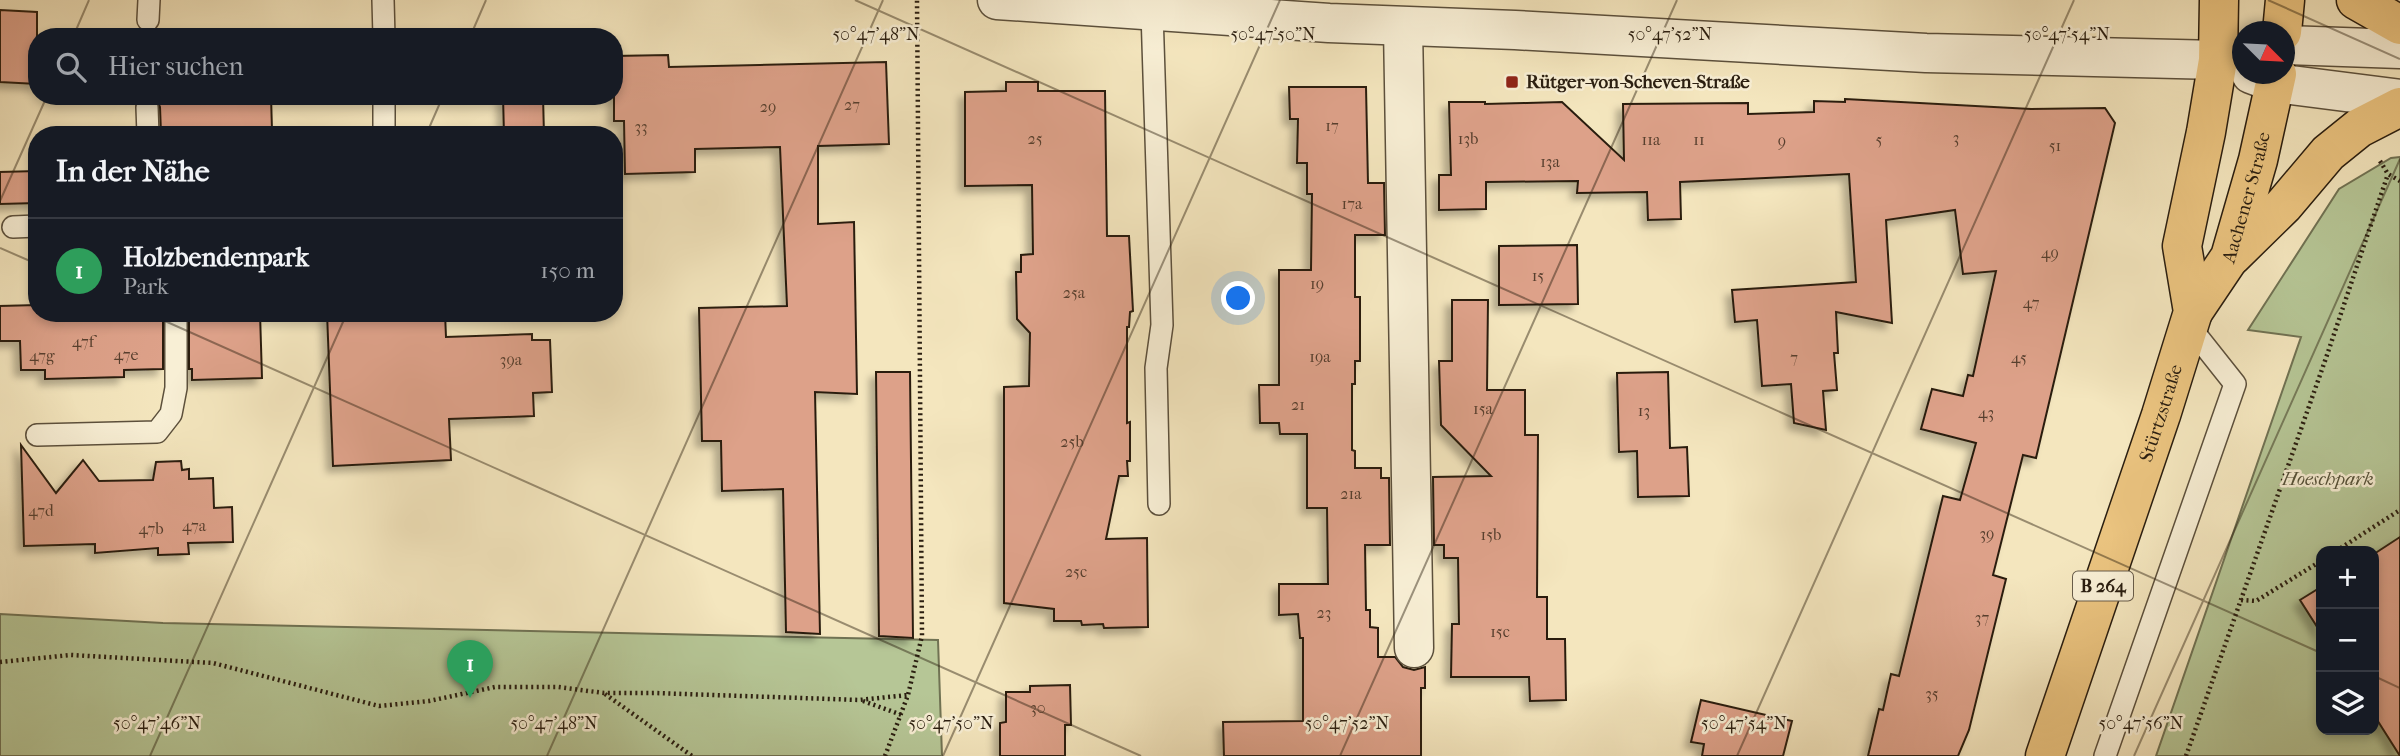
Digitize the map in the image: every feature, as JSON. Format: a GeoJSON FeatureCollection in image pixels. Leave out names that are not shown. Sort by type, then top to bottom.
{"type":"FeatureCollection","features":[{"type":"Feature","properties":{"kind":"main road","name":"Aachener Straße"},"geometry":{"type":"LineString","coordinates":[[2219,0],[2232,28]]}},
{"type":"Feature","properties":{"kind":"main road"},"geometry":{"type":"LineString","coordinates":[[2283,21],[2285,0]]}},
{"type":"Feature","properties":{"kind":"main road"},"geometry":{"type":"LineString","coordinates":[[2356,0],[2400,25]]}},
{"type":"Feature","properties":{"kind":"main road","name":"Stürtzstraße"},"geometry":{"type":"LineString","coordinates":[[2046,756],[2191,319],[2182,246],[2206,132],[2240,84]]}},
{"type":"Feature","properties":{"kind":"main road","name":"Aachener Straße"},"geometry":{"type":"LineString","coordinates":[[2191,319],[2230,257],[2258,160],[2252,84]]}},
{"type":"Feature","properties":{"kind":"main road"},"geometry":{"type":"LineString","coordinates":[[2230,257],[2284,205],[2328,153],[2359,128],[2400,107]]}},
{"type":"Feature","properties":{"kind":"street"},"geometry":{"type":"LineString","coordinates":[[997,0],[1403,27],[1515,30],[2232,68]]}},
{"type":"Feature","properties":{"kind":"street"},"geometry":{"type":"LineString","coordinates":[[1403,27],[1414,648]]}},
{"type":"Feature","properties":{"kind":"street"},"geometry":{"type":"LineString","coordinates":[[2295,45],[2400,49]]}},
{"type":"Feature","properties":{"kind":"street"},"geometry":{"type":"LineString","coordinates":[[2295,78],[2400,99]]}},
{"type":"Feature","properties":{"kind":"lane"},"geometry":{"type":"LineString","coordinates":[[383,0],[384,28]]}},
{"type":"Feature","properties":{"kind":"lane"},"geometry":{"type":"LineString","coordinates":[[1152,12],[1162,325],[1156,369],[1158,504]]}},
{"type":"Feature","properties":{"kind":"lane"},"geometry":{"type":"LineString","coordinates":[[384,105],[384,126]]}},
{"type":"Feature","properties":{"kind":"lane"},"geometry":{"type":"LineString","coordinates":[[147,107],[148,126]]}},
{"type":"Feature","properties":{"kind":"lane"},"geometry":{"type":"LineString","coordinates":[[13,227],[28,226]]}},
{"type":"Feature","properties":{"kind":"lane"},"geometry":{"type":"LineString","coordinates":[[2105,756],[2235,384],[2191,319]]}},
{"type":"Feature","properties":{"kind":"lane"},"geometry":{"type":"LineString","coordinates":[[37,435],[157,432],[171,414],[176,388],[176,322]]}},
{"type":"Feature","properties":{"kind":"path"},"geometry":{"type":"LineString","coordinates":[[885,756],[902,715],[922,636],[917,0]]}},
{"type":"Feature","properties":{"kind":"path"},"geometry":{"type":"LineString","coordinates":[[2186,756],[2388,174]]}},
{"type":"Feature","properties":{"kind":"path"},"geometry":{"type":"LineString","coordinates":[[2344,546],[2400,510]]}},
{"type":"Feature","properties":{"kind":"path"},"geometry":{"type":"LineString","coordinates":[[2241,600],[2256,600],[2316,564]]}},
{"type":"Feature","properties":{"kind":"path"},"geometry":{"type":"LineString","coordinates":[[0,662],[71,655],[213,663],[379,706],[429,701],[495,687],[558,687],[604,693],[859,700],[908,695]]}},
{"type":"Feature","properties":{"kind":"path"},"geometry":{"type":"LineString","coordinates":[[604,693],[692,756]]}},
{"type":"Feature","properties":{"kind":"path"},"geometry":{"type":"LineString","coordinates":[[859,700],[902,715]]}},
{"type":"Feature","properties":{"kind":"green space","name":"Hoeschpark"},"geometry":{"type":"Polygon","coordinates":[[[2400,157],[2400,756],[2156,756],[2301,337],[2248,330],[2339,189],[2391,158],[2400,157]]]}},
{"type":"Feature","properties":{"kind":"green space"},"geometry":{"type":"Polygon","coordinates":[[[0,614],[163,623],[938,640],[942,756],[0,756],[0,614]]]}},
{"type":"Feature","properties":{"kind":"building"},"geometry":{"type":"Polygon","coordinates":[[[0,10],[37,12],[37,28],[28,28],[28,84],[0,82],[0,10]]]}},
{"type":"Feature","properties":{"kind":"building"},"geometry":{"type":"Polygon","coordinates":[[[668,55],[669,67],[886,62],[889,144],[818,146],[818,224],[854,222],[857,394],[815,392],[820,634],[786,632],[783,489],[722,491],[721,441],[702,441],[699,308],[787,306],[780,147],[695,149],[695,172],[625,174],[624,121],[614,121],[614,105],[623,105],[623,56],[668,55]]]}},
{"type":"Feature","properties":{"kind":"building"},"geometry":{"type":"Polygon","coordinates":[[[1006,82],[1038,82],[1038,91],[1105,91],[1107,236],[1129,236],[1133,311],[1130,312],[1127,327],[1127,423],[1130,422],[1130,461],[1127,461],[1128,476],[1119,476],[1106,539],[1147,538],[1148,627],[1104,628],[1103,624],[1082,625],[1081,621],[1054,621],[1054,609],[1004,603],[1004,387],[1029,386],[1030,333],[1017,319],[1016,272],[1021,272],[1021,255],[1033,254],[1032,185],[965,186],[965,92],[1006,91],[1006,82]]]}},
{"type":"Feature","properties":{"kind":"building"},"geometry":{"type":"Polygon","coordinates":[[[1289,87],[1366,87],[1368,183],[1384,183],[1385,235],[1355,235],[1355,297],[1360,297],[1360,361],[1355,361],[1355,384],[1352,384],[1352,450],[1355,451],[1355,468],[1381,468],[1381,478],[1389,478],[1390,545],[1365,545],[1366,610],[1370,610],[1370,627],[1378,628],[1378,657],[1395,657],[1403,667],[1414,670],[1425,667],[1425,688],[1421,688],[1421,756],[1224,756],[1223,722],[1303,721],[1303,638],[1300,638],[1298,614],[1279,615],[1279,584],[1328,584],[1327,508],[1307,508],[1307,434],[1280,434],[1279,423],[1260,423],[1259,385],[1279,385],[1279,270],[1311,270],[1312,194],[1307,194],[1307,163],[1297,163],[1298,119],[1290,119],[1289,87]]]}},
{"type":"Feature","properties":{"kind":"building"},"geometry":{"type":"Polygon","coordinates":[[[1845,99],[2031,109],[2105,108],[2115,123],[2036,458],[2023,455],[1993,575],[2006,579],[1969,730],[1958,756],[1868,756],[1879,709],[1883,710],[1891,674],[1899,676],[1943,496],[1960,500],[1976,443],[1921,429],[1932,389],[1963,396],[1968,375],[1973,376],[1996,271],[1963,274],[1955,210],[1886,220],[1892,323],[1836,312],[1838,353],[1834,353],[1837,390],[1823,391],[1826,430],[1794,423],[1791,384],[1762,386],[1757,320],[1735,322],[1732,290],[1856,282],[1849,174],[1680,182],[1681,219],[1648,220],[1647,192],[1577,193],[1578,181],[1486,182],[1486,209],[1439,210],[1439,175],[1451,175],[1449,102],[1562,102],[1624,160],[1623,104],[1748,103],[1748,114],[1814,112],[1814,101],[1845,102],[1845,99]]]}},
{"type":"Feature","properties":{"kind":"building"},"geometry":{"type":"Polygon","coordinates":[[[159,105],[271,105],[272,126],[161,126],[159,105]]]}},
{"type":"Feature","properties":{"kind":"building"},"geometry":{"type":"Polygon","coordinates":[[[503,105],[543,105],[544,126],[504,126],[503,105]]]}},
{"type":"Feature","properties":{"kind":"building"},"geometry":{"type":"Polygon","coordinates":[[[28,171],[28,203],[0,204],[0,172],[28,171]]]}},
{"type":"Feature","properties":{"kind":"building"},"geometry":{"type":"Polygon","coordinates":[[[1577,245],[1578,304],[1499,305],[1499,246],[1577,245]]]}},
{"type":"Feature","properties":{"kind":"building"},"geometry":{"type":"Polygon","coordinates":[[[1452,300],[1488,300],[1487,390],[1525,390],[1525,435],[1538,435],[1537,597],[1547,597],[1547,639],[1565,639],[1566,700],[1530,701],[1529,677],[1451,677],[1452,624],[1459,624],[1458,558],[1444,558],[1444,545],[1434,545],[1433,477],[1491,476],[1441,425],[1439,361],[1452,361],[1452,300]]]}},
{"type":"Feature","properties":{"kind":"building"},"geometry":{"type":"Polygon","coordinates":[[[28,305],[28,322],[163,322],[163,369],[124,370],[124,377],[45,379],[45,370],[21,370],[20,341],[0,341],[0,306],[28,305]]]}},
{"type":"Feature","properties":{"kind":"building"},"geometry":{"type":"Polygon","coordinates":[[[189,322],[260,322],[262,378],[192,380],[192,369],[189,369],[189,322]]]}},
{"type":"Feature","properties":{"kind":"building"},"geometry":{"type":"Polygon","coordinates":[[[327,322],[445,322],[446,337],[532,334],[532,340],[550,340],[552,392],[533,393],[534,416],[449,419],[451,460],[333,466],[327,322]]]}},
{"type":"Feature","properties":{"kind":"building"},"geometry":{"type":"Polygon","coordinates":[[[876,372],[910,372],[913,638],[879,636],[876,372]]]}},
{"type":"Feature","properties":{"kind":"building"},"geometry":{"type":"Polygon","coordinates":[[[1668,372],[1670,448],[1687,447],[1689,496],[1638,497],[1637,451],[1619,452],[1617,373],[1668,372]]]}},
{"type":"Feature","properties":{"kind":"building"},"geometry":{"type":"Polygon","coordinates":[[[21,445],[56,493],[83,460],[99,481],[153,480],[156,462],[181,461],[182,470],[189,469],[189,479],[213,478],[214,508],[232,507],[233,542],[188,543],[189,554],[158,555],[158,548],[95,553],[95,544],[24,546],[21,445]]]}},
{"type":"Feature","properties":{"kind":"building"},"geometry":{"type":"Polygon","coordinates":[[[2400,537],[2400,756],[2379,723],[2379,551],[2400,537]]]}},
{"type":"Feature","properties":{"kind":"building"},"geometry":{"type":"Polygon","coordinates":[[[2316,590],[2316,625],[2300,600],[2316,590]]]}},
{"type":"Feature","properties":{"kind":"building"},"geometry":{"type":"Polygon","coordinates":[[[1070,685],[1071,725],[1065,725],[1065,756],[1000,756],[1000,723],[1006,722],[1006,692],[1030,692],[1030,686],[1070,685]]]}},
{"type":"Feature","properties":{"kind":"building"},"geometry":{"type":"Polygon","coordinates":[[[1701,700],[1792,721],[1783,756],[1702,756],[1704,744],[1691,742],[1701,700]]]}},
{"type":"Feature","properties":{"kind":"place","name":"Rütger-von-Scheven-Straße"},"geometry":{"type":"Point","coordinates":[1512,82]}},
{"type":"Feature","properties":{"kind":"place","name":"Holzbendenpark"},"geometry":{"type":"Point","coordinates":[470,698]}}]}
